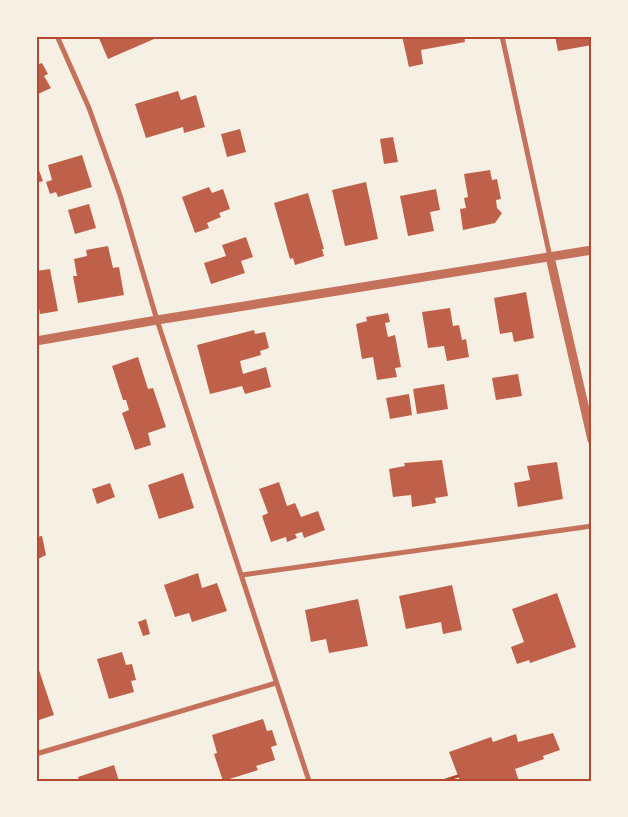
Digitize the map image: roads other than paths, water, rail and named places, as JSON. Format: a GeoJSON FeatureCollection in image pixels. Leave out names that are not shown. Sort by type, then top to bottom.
{"type":"FeatureCollection","features":[{"type":"Feature","properties":{"kind":"street"},"geometry":{"type":"LineString","coordinates":[[57,36],[89,108],[128,218],[158,320],[309,781]]}},
{"type":"Feature","properties":{"kind":"street"},"geometry":{"type":"LineString","coordinates":[[502,36],[592,440]]}},
{"type":"Feature","properties":{"kind":"street"},"geometry":{"type":"LineString","coordinates":[[36,341],[592,250]]}},
{"type":"Feature","properties":{"kind":"street"},"geometry":{"type":"LineString","coordinates":[[242,575],[592,526]]}},
{"type":"Feature","properties":{"kind":"street"},"geometry":{"type":"LineString","coordinates":[[36,754],[276,683]]}}]}
